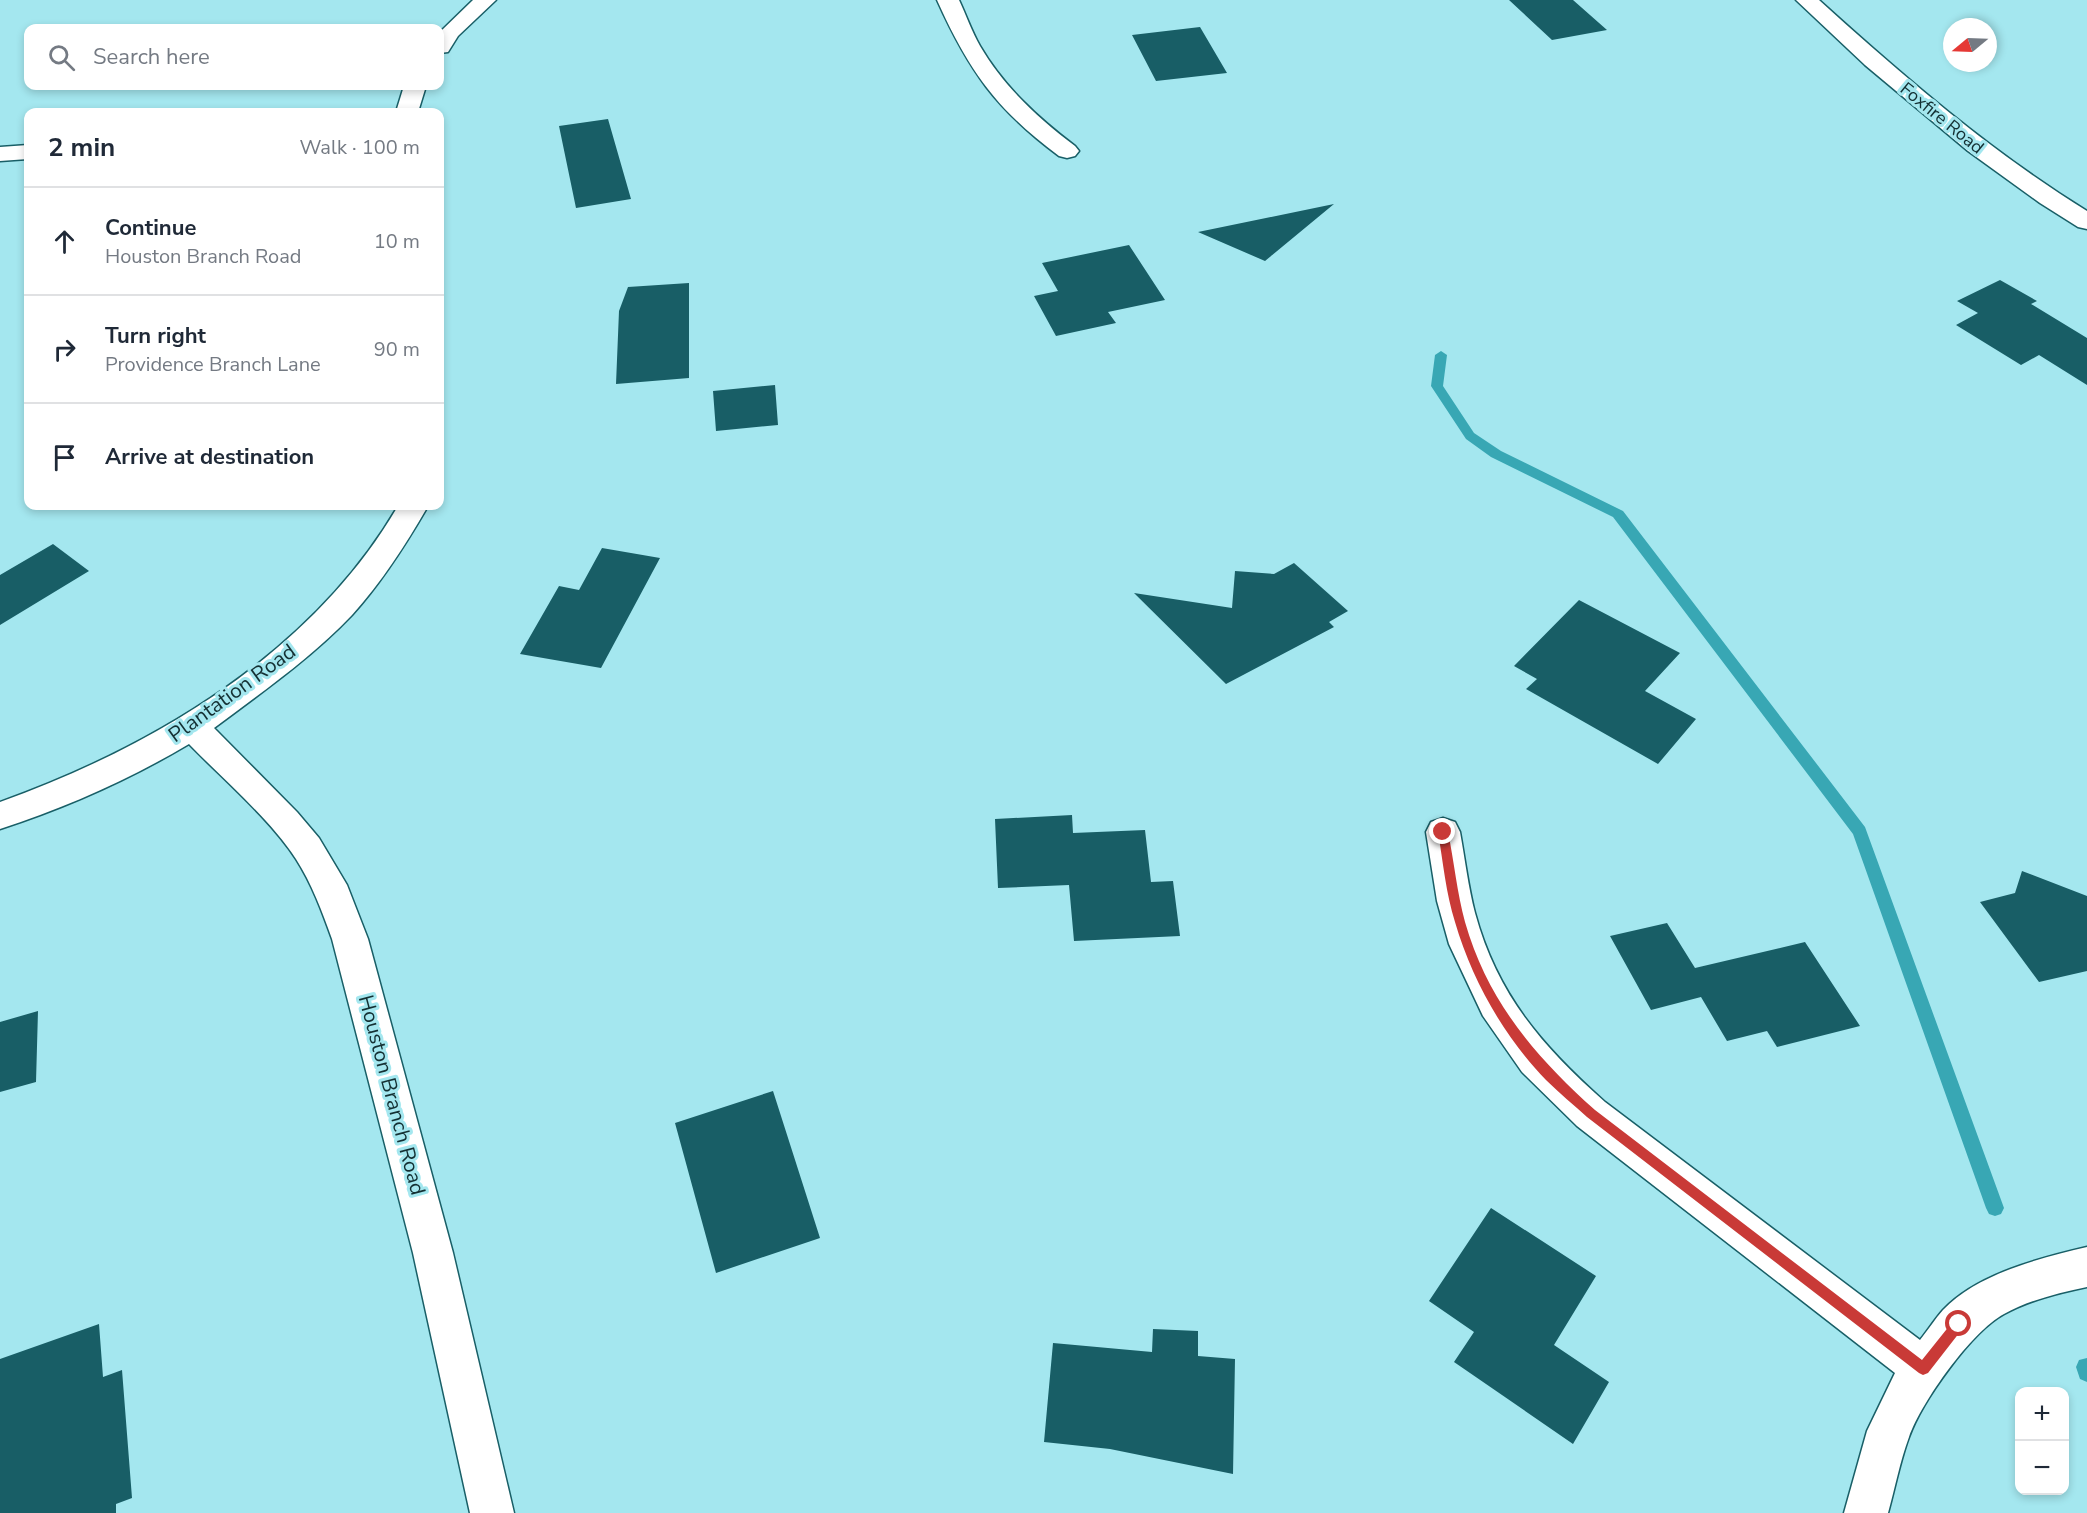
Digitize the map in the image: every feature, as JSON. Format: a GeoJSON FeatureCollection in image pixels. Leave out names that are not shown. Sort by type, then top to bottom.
{"type":"FeatureCollection","features":[{"type":"Feature","properties":{"kind":"street"},"geometry":{"type":"LineString","coordinates":[[444,41],[450,32],[485,0]]}},
{"type":"Feature","properties":{"kind":"street"},"geometry":{"type":"LineString","coordinates":[[948,0],[969,47],[999,88],[1036,129],[1067,151]]}},
{"type":"Feature","properties":{"kind":"street","name":"Foxfire Road"},"geometry":{"type":"LineString","coordinates":[[1807,0],[1901,86],[1956,132],[2046,197],[2087,222]]}},
{"type":"Feature","properties":{"kind":"street"},"geometry":{"type":"LineString","coordinates":[[408,108],[413,90]]}},
{"type":"Feature","properties":{"kind":"street"},"geometry":{"type":"LineString","coordinates":[[0,154],[24,152]]}},
{"type":"Feature","properties":{"kind":"street","name":"Plantation Road"},"geometry":{"type":"LineString","coordinates":[[0,816],[41,801],[149,752],[192,727],[276,666],[341,607],[390,546],[411,510]]}},
{"type":"Feature","properties":{"kind":"street","name":"Houston Branch Road"},"geometry":{"type":"LineString","coordinates":[[192,727],[285,820],[307,848],[329,885],[350,939],[434,1253],[492,1513]]}},
{"type":"Feature","properties":{"kind":"street"},"geometry":{"type":"LineString","coordinates":[[1443,832],[1460,921],[1475,963],[1517,1038],[1550,1076],[1591,1114],[1923,1368]]}},
{"type":"Feature","properties":{"kind":"street"},"geometry":{"type":"LineString","coordinates":[[1866,1513],[1889,1431],[1923,1368],[1959,1324],[1988,1300],[2044,1277],[2087,1267]]}},
{"type":"Feature","properties":{"kind":"building"},"geometry":{"type":"Polygon","coordinates":[[[1509,0],[1573,0],[1607,30],[1552,40],[1509,0]]]}},
{"type":"Feature","properties":{"kind":"building"},"geometry":{"type":"Polygon","coordinates":[[[1200,27],[1227,73],[1156,81],[1132,35],[1200,27]]]}},
{"type":"Feature","properties":{"kind":"building"},"geometry":{"type":"Polygon","coordinates":[[[608,119],[631,199],[576,208],[559,126],[608,119]]]}},
{"type":"Feature","properties":{"kind":"building"},"geometry":{"type":"Polygon","coordinates":[[[1334,204],[1265,261],[1198,232],[1334,204]]]}},
{"type":"Feature","properties":{"kind":"building"},"geometry":{"type":"Polygon","coordinates":[[[1129,245],[1165,300],[1108,312],[1116,323],[1056,336],[1034,296],[1058,291],[1042,263],[1129,245]]]}},
{"type":"Feature","properties":{"kind":"building"},"geometry":{"type":"Polygon","coordinates":[[[2000,280],[2037,301],[2031,304],[2087,338],[2087,385],[2039,355],[2021,365],[1956,325],[1978,313],[1957,301],[2000,280]]]}},
{"type":"Feature","properties":{"kind":"building"},"geometry":{"type":"Polygon","coordinates":[[[689,283],[689,378],[616,384],[619,311],[628,287],[689,283]]]}},
{"type":"Feature","properties":{"kind":"building"},"geometry":{"type":"Polygon","coordinates":[[[775,385],[778,425],[716,431],[713,391],[775,385]]]}},
{"type":"Feature","properties":{"kind":"building"},"geometry":{"type":"Polygon","coordinates":[[[53,544],[89,571],[0,625],[0,575],[53,544]]]}},
{"type":"Feature","properties":{"kind":"building"},"geometry":{"type":"Polygon","coordinates":[[[602,548],[660,558],[601,668],[520,654],[559,586],[579,590],[602,548]]]}},
{"type":"Feature","properties":{"kind":"building"},"geometry":{"type":"Polygon","coordinates":[[[1294,563],[1348,611],[1329,622],[1334,627],[1226,684],[1134,593],[1232,608],[1235,571],[1274,574],[1294,563]]]}},
{"type":"Feature","properties":{"kind":"building"},"geometry":{"type":"Polygon","coordinates":[[[1579,600],[1680,653],[1645,691],[1696,719],[1658,764],[1526,689],[1537,679],[1514,666],[1579,600]]]}},
{"type":"Feature","properties":{"kind":"building"},"geometry":{"type":"Polygon","coordinates":[[[1072,815],[1073,833],[1145,830],[1151,882],[1173,881],[1180,936],[1074,941],[1069,885],[998,888],[995,819],[1072,815]]]}},
{"type":"Feature","properties":{"kind":"building"},"geometry":{"type":"Polygon","coordinates":[[[2022,871],[2087,896],[2087,971],[2039,982],[1980,902],[2015,893],[2022,871]]]}},
{"type":"Feature","properties":{"kind":"building"},"geometry":{"type":"Polygon","coordinates":[[[1667,923],[1695,968],[1805,942],[1860,1026],[1777,1047],[1767,1031],[1727,1041],[1701,997],[1651,1010],[1610,936],[1667,923]]]}},
{"type":"Feature","properties":{"kind":"building"},"geometry":{"type":"Polygon","coordinates":[[[38,1011],[36,1082],[0,1092],[0,1022],[38,1011]]]}},
{"type":"Feature","properties":{"kind":"building"},"geometry":{"type":"Polygon","coordinates":[[[773,1091],[820,1238],[716,1273],[675,1123],[773,1091]]]}},
{"type":"Feature","properties":{"kind":"building"},"geometry":{"type":"Polygon","coordinates":[[[1491,1208],[1596,1276],[1554,1345],[1609,1382],[1573,1444],[1454,1362],[1474,1332],[1429,1301],[1491,1208]]]}},
{"type":"Feature","properties":{"kind":"building"},"geometry":{"type":"Polygon","coordinates":[[[99,1324],[103,1377],[122,1370],[132,1498],[116,1504],[116,1513],[0,1513],[0,1359],[99,1324]]]}},
{"type":"Feature","properties":{"kind":"building"},"geometry":{"type":"Polygon","coordinates":[[[1153,1329],[1198,1331],[1198,1356],[1235,1359],[1233,1474],[1110,1449],[1044,1442],[1053,1343],[1152,1352],[1153,1329]]]}},
{"type":"Feature","properties":{"kind":"waterway"},"geometry":{"type":"LineString","coordinates":[[1441,355],[1437,386],[1470,436],[1496,454],[1618,514],[1860,831],[1995,1208]]}},
{"type":"Feature","properties":{"kind":"waterway"},"geometry":{"type":"LineString","coordinates":[[2086,1367],[2087,1372]]}},
{"type":"Feature","properties":{"kind":"route"},"geometry":{"type":"LineString","coordinates":[[1443,832],[1460,921],[1475,963],[1517,1038],[1550,1076],[1591,1114],[1923,1368],[1959,1324]]}}]}
